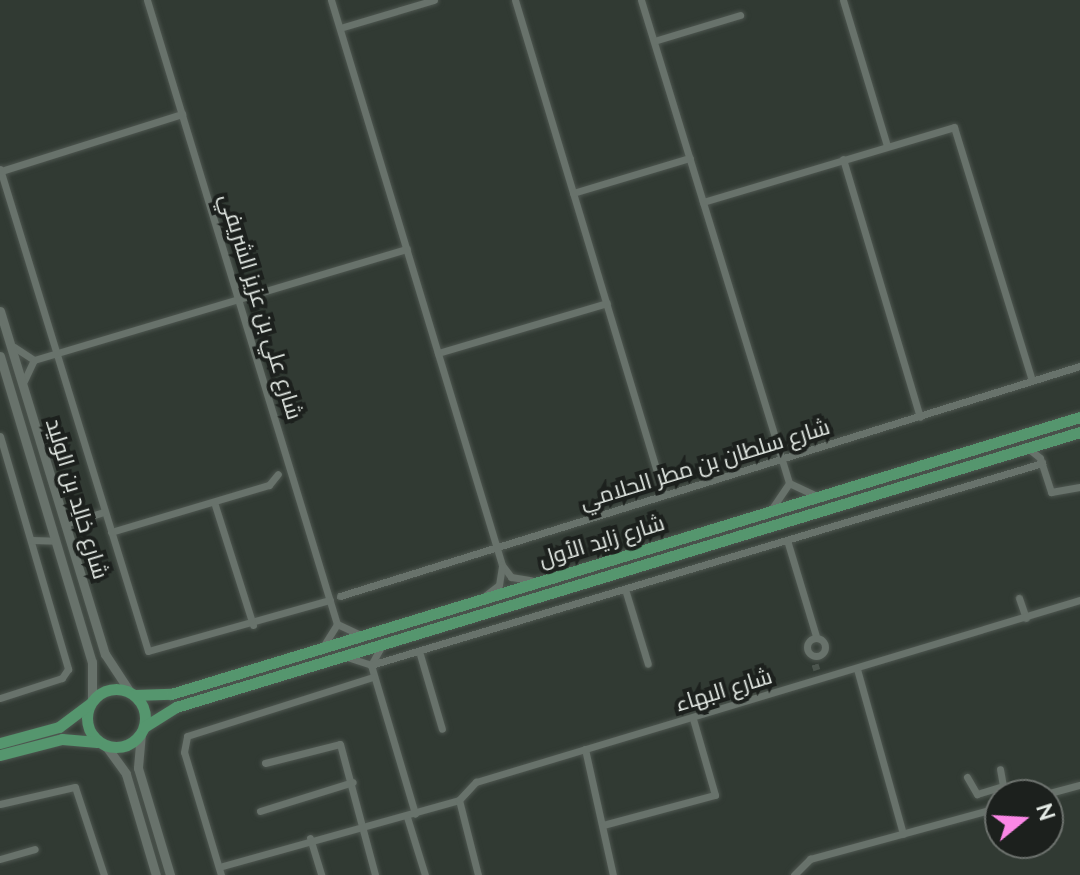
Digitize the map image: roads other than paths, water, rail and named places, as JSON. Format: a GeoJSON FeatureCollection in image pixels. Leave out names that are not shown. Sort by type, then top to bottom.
{"type":"FeatureCollection","features":[{"type":"Feature","properties":{"kind":"main road","name":"شارع زايد الأول"},"geometry":{"type":"LineString","coordinates":[[132,693],[171,694],[1080,417]]}},
{"type":"Feature","properties":{"kind":"main road","name":"شارع زايد الأول"},"geometry":{"type":"LineString","coordinates":[[142,730],[176,707],[1080,432]]}},
{"type":"Feature","properties":{"kind":"main road"},"geometry":{"type":"LineString","coordinates":[[0,743],[59,727],[110,689],[132,693],[142,730],[126,746],[62,739],[0,755]]}},
{"type":"Feature","properties":{"kind":"main road"},"geometry":{"type":"LineString","coordinates":[[91,702],[87,726],[103,744]]}},
{"type":"Feature","properties":{"kind":"street","name":"شارع علي بن عزيز الشريفي"},"geometry":{"type":"LineString","coordinates":[[147,0],[337,624]]}},
{"type":"Feature","properties":{"kind":"street"},"geometry":{"type":"LineString","coordinates":[[331,0],[502,565],[499,585],[469,604]]}},
{"type":"Feature","properties":{"kind":"street"},"geometry":{"type":"LineString","coordinates":[[340,28],[434,0]]}},
{"type":"Feature","properties":{"kind":"street"},"geometry":{"type":"LineString","coordinates":[[515,0],[664,495]]}},
{"type":"Feature","properties":{"kind":"street"},"geometry":{"type":"LineString","coordinates":[[641,0],[789,483],[803,494],[837,492]]}},
{"type":"Feature","properties":{"kind":"street"},"geometry":{"type":"LineString","coordinates":[[843,0],[887,146]]}},
{"type":"Feature","properties":{"kind":"street"},"geometry":{"type":"LineString","coordinates":[[654,41],[740,15]]}},
{"type":"Feature","properties":{"kind":"street"},"geometry":{"type":"LineString","coordinates":[[182,114],[0,170],[104,512],[148,651],[253,625],[330,600]]}},
{"type":"Feature","properties":{"kind":"street"},"geometry":{"type":"LineString","coordinates":[[703,202],[948,127],[960,133],[1032,380]]}},
{"type":"Feature","properties":{"kind":"street"},"geometry":{"type":"LineString","coordinates":[[573,193],[690,158]]}},
{"type":"Feature","properties":{"kind":"street"},"geometry":{"type":"LineString","coordinates":[[843,159],[920,417]]}},
{"type":"Feature","properties":{"kind":"street"},"geometry":{"type":"LineString","coordinates":[[6,330],[21,357],[34,360],[407,249]]}},
{"type":"Feature","properties":{"kind":"street"},"geometry":{"type":"LineString","coordinates":[[438,353],[607,303]]}},
{"type":"Feature","properties":{"kind":"street","name":"شارع خالِد بن الوليد"},"geometry":{"type":"LineString","coordinates":[[0,311],[107,661],[132,693]]}},
{"type":"Feature","properties":{"kind":"street","name":"شارع خالِد بن الوليد"},"geometry":{"type":"LineString","coordinates":[[0,356],[92,662],[91,702]]}},
{"type":"Feature","properties":{"kind":"street"},"geometry":{"type":"LineString","coordinates":[[29,405],[24,374],[34,360]]}},
{"type":"Feature","properties":{"kind":"street","name":"شارع سلطان بن مطر الحلامي"},"geometry":{"type":"LineString","coordinates":[[340,596],[1080,366]]}},
{"type":"Feature","properties":{"kind":"street"},"geometry":{"type":"LineString","coordinates":[[0,436],[35,539],[68,669],[62,678],[0,698]]}},
{"type":"Feature","properties":{"kind":"street"},"geometry":{"type":"LineString","coordinates":[[1027,448],[1042,463],[1054,494],[1080,487]]}},
{"type":"Feature","properties":{"kind":"street"},"geometry":{"type":"LineString","coordinates":[[339,657],[371,665],[1042,463]]}},
{"type":"Feature","properties":{"kind":"street"},"geometry":{"type":"LineString","coordinates":[[111,532],[273,484],[278,474]]}},
{"type":"Feature","properties":{"kind":"street"},"geometry":{"type":"LineString","coordinates":[[757,516],[782,501],[789,483]]}},
{"type":"Feature","properties":{"kind":"street"},"geometry":{"type":"LineString","coordinates":[[214,502],[253,625]]}},
{"type":"Feature","properties":{"kind":"street"},"geometry":{"type":"LineString","coordinates":[[65,524],[104,512]]}},
{"type":"Feature","properties":{"kind":"street"},"geometry":{"type":"LineString","coordinates":[[35,539],[51,525]]}},
{"type":"Feature","properties":{"kind":"street"},"geometry":{"type":"LineString","coordinates":[[35,539],[56,541]]}},
{"type":"Feature","properties":{"kind":"street"},"geometry":{"type":"LineString","coordinates":[[787,540],[816,636],[824,652],[815,663]]}},
{"type":"Feature","properties":{"kind":"street"},"geometry":{"type":"LineString","coordinates":[[502,565],[515,579],[550,579]]}},
{"type":"Feature","properties":{"kind":"street"},"geometry":{"type":"LineString","coordinates":[[625,589],[648,664]]}},
{"type":"Feature","properties":{"kind":"street"},"geometry":{"type":"LineString","coordinates":[[1019,598],[1026,618]]}},
{"type":"Feature","properties":{"kind":"street","name":"شارع البهاء"},"geometry":{"type":"LineString","coordinates":[[220,871],[310,838],[367,828],[459,800],[476,782],[1080,600]]}},
{"type":"Feature","properties":{"kind":"street"},"geometry":{"type":"LineString","coordinates":[[313,651],[337,624],[350,634],[373,633]]}},
{"type":"Feature","properties":{"kind":"street"},"geometry":{"type":"LineString","coordinates":[[816,636],[808,642],[821,680]]}},
{"type":"Feature","properties":{"kind":"street"},"geometry":{"type":"LineString","coordinates":[[385,643],[371,665],[373,677],[425,875]]}},
{"type":"Feature","properties":{"kind":"street"},"geometry":{"type":"LineString","coordinates":[[419,651],[442,729]]}},
{"type":"Feature","properties":{"kind":"street"},"geometry":{"type":"LineString","coordinates":[[857,669],[903,834]]}},
{"type":"Feature","properties":{"kind":"street"},"geometry":{"type":"LineString","coordinates":[[220,871],[185,756],[187,736],[373,677]]}},
{"type":"Feature","properties":{"kind":"street"},"geometry":{"type":"LineString","coordinates":[[603,825],[715,795],[693,719]]}},
{"type":"Feature","properties":{"kind":"street"},"geometry":{"type":"LineString","coordinates":[[142,730],[138,768],[170,875]]}},
{"type":"Feature","properties":{"kind":"street"},"geometry":{"type":"LineString","coordinates":[[265,763],[335,741],[353,782],[367,828],[375,875]]}},
{"type":"Feature","properties":{"kind":"street"},"geometry":{"type":"LineString","coordinates":[[103,744],[126,774],[156,875]]}},
{"type":"Feature","properties":{"kind":"street"},"geometry":{"type":"LineString","coordinates":[[585,749],[613,875]]}},
{"type":"Feature","properties":{"kind":"street"},"geometry":{"type":"LineString","coordinates":[[1000,769],[1003,779]]}},
{"type":"Feature","properties":{"kind":"street"},"geometry":{"type":"LineString","coordinates":[[967,777],[974,794],[984,792]]}},
{"type":"Feature","properties":{"kind":"street"},"geometry":{"type":"LineString","coordinates":[[260,811],[353,782]]}},
{"type":"Feature","properties":{"kind":"street"},"geometry":{"type":"LineString","coordinates":[[0,804],[75,787],[104,875]]}},
{"type":"Feature","properties":{"kind":"street"},"geometry":{"type":"LineString","coordinates":[[459,800],[478,875]]}},
{"type":"Feature","properties":{"kind":"street"},"geometry":{"type":"LineString","coordinates":[[794,875],[806,861],[984,811]]}},
{"type":"Feature","properties":{"kind":"street"},"geometry":{"type":"LineString","coordinates":[[310,838],[321,875]]}},
{"type":"Feature","properties":{"kind":"street"},"geometry":{"type":"LineString","coordinates":[[0,859],[35,849]]}},
{"type":"Feature","properties":{"kind":"tunnel"},"geometry":{"type":"LineString","coordinates":[[815,664],[817,670]]}}]}
